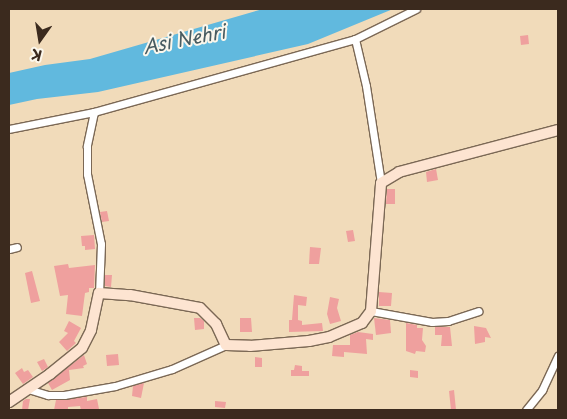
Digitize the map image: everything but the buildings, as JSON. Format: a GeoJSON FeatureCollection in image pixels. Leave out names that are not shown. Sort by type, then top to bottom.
{"type":"FeatureCollection","features":[{"type":"Feature","properties":{"kind":"street"},"geometry":{"type":"LineString","coordinates":[[9,129],[94,112],[355,39],[416,9]]}},
{"type":"Feature","properties":{"kind":"street"},"geometry":{"type":"LineString","coordinates":[[28,389],[48,395],[64,395],[115,386],[172,369],[226,345],[285,344],[329,337],[362,322],[371,312],[381,183],[366,86],[355,39]]}},
{"type":"Feature","properties":{"kind":"street"},"geometry":{"type":"LineString","coordinates":[[9,402],[82,348],[91,330],[100,293],[101,244],[88,174],[87,146],[94,112]]}},
{"type":"Feature","properties":{"kind":"street"},"geometry":{"type":"LineString","coordinates":[[381,183],[399,172],[558,130]]}},
{"type":"Feature","properties":{"kind":"street"},"geometry":{"type":"LineString","coordinates":[[9,249],[17,247]]}},
{"type":"Feature","properties":{"kind":"street"},"geometry":{"type":"LineString","coordinates":[[100,293],[130,295],[200,308],[216,324],[226,345]]}},
{"type":"Feature","properties":{"kind":"street"},"geometry":{"type":"LineString","coordinates":[[371,312],[432,322],[448,321],[478,311]]}},
{"type":"Feature","properties":{"kind":"street"},"geometry":{"type":"LineString","coordinates":[[526,410],[542,390],[558,356]]}},
{"type":"Feature","properties":{"kind":"water","name":"Asi Nehri"},"geometry":{"type":"Polygon","coordinates":[[[263,9],[393,9],[308,44],[98,92],[37,99],[9,105],[9,73],[45,65],[90,59],[263,9]]]}}]}
